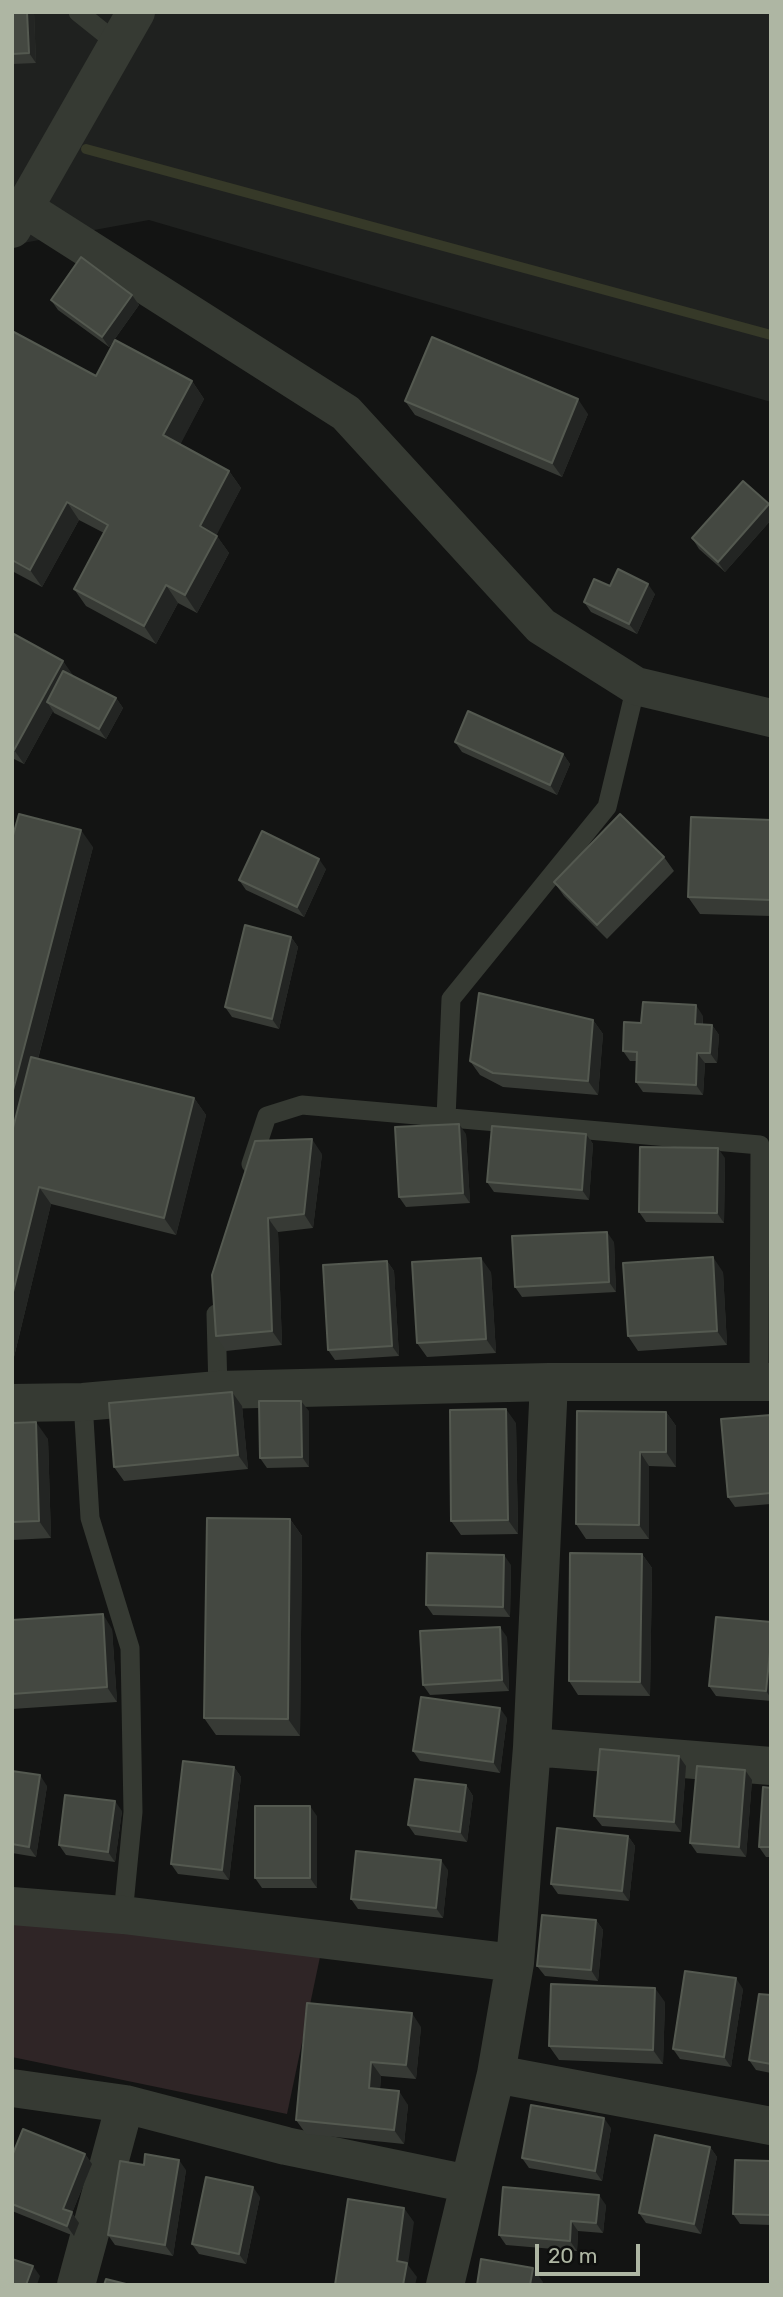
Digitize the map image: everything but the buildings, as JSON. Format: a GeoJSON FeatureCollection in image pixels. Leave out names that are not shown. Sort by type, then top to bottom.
{"type":"FeatureCollection","features":[{"type":"Feature","properties":{"kind":"street"},"geometry":{"type":"LineString","coordinates":[[127,28],[18,218],[346,413],[541,625],[636,686],[771,718]]}},
{"type":"Feature","properties":{"kind":"street"},"geometry":{"type":"LineString","coordinates":[[12,1403],[83,1402],[218,1390],[549,1382],[765,1382]]}},
{"type":"Feature","properties":{"kind":"street"},"geometry":{"type":"LineString","coordinates":[[444,2285],[496,2074],[515,1963],[532,1747],[549,1382]]}},
{"type":"Feature","properties":{"kind":"street"},"geometry":{"type":"LineString","coordinates":[[532,1747],[771,1766]]}},
{"type":"Feature","properties":{"kind":"street"},"geometry":{"type":"LineString","coordinates":[[12,1906],[123,1915],[515,1963]]}},
{"type":"Feature","properties":{"kind":"street"},"geometry":{"type":"LineString","coordinates":[[496,2074],[771,2126]]}},
{"type":"Feature","properties":{"kind":"street"},"geometry":{"type":"LineString","coordinates":[[12,2088],[125,2104],[286,2146],[469,2184]]}},
{"type":"Feature","properties":{"kind":"street"},"geometry":{"type":"LineString","coordinates":[[76,2285],[125,2104]]}},
{"type":"Feature","properties":{"kind":"lane"},"geometry":{"type":"LineString","coordinates":[[78,12],[127,28]]}},
{"type":"Feature","properties":{"kind":"lane"},"geometry":{"type":"LineString","coordinates":[[446,1118],[451,999],[607,807],[636,686]]}},
{"type":"Feature","properties":{"kind":"lane"},"geometry":{"type":"LineString","coordinates":[[246,1179],[267,1116],[302,1105],[760,1145],[765,1382]]}},
{"type":"Feature","properties":{"kind":"lane"},"geometry":{"type":"LineString","coordinates":[[216,1294],[218,1390]]}},
{"type":"Feature","properties":{"kind":"lane"},"geometry":{"type":"LineString","coordinates":[[83,1402],[90,1518],[130,1648],[133,1812],[123,1915]]}},
{"type":"Feature","properties":{"kind":"shaded area"},"geometry":{"type":"Polygon","coordinates":[[[12,12],[771,12],[771,402],[149,220],[12,245],[12,12]]]}},
{"type":"Feature","properties":{"kind":"shaded area"},"geometry":{"type":"Polygon","coordinates":[[[12,1912],[320,1957],[287,2114],[12,2057],[12,1912]]]}},
{"type":"Feature","properties":{"kind":"waterway"},"geometry":{"type":"LineString","coordinates":[[86,149],[771,335]]}}]}
